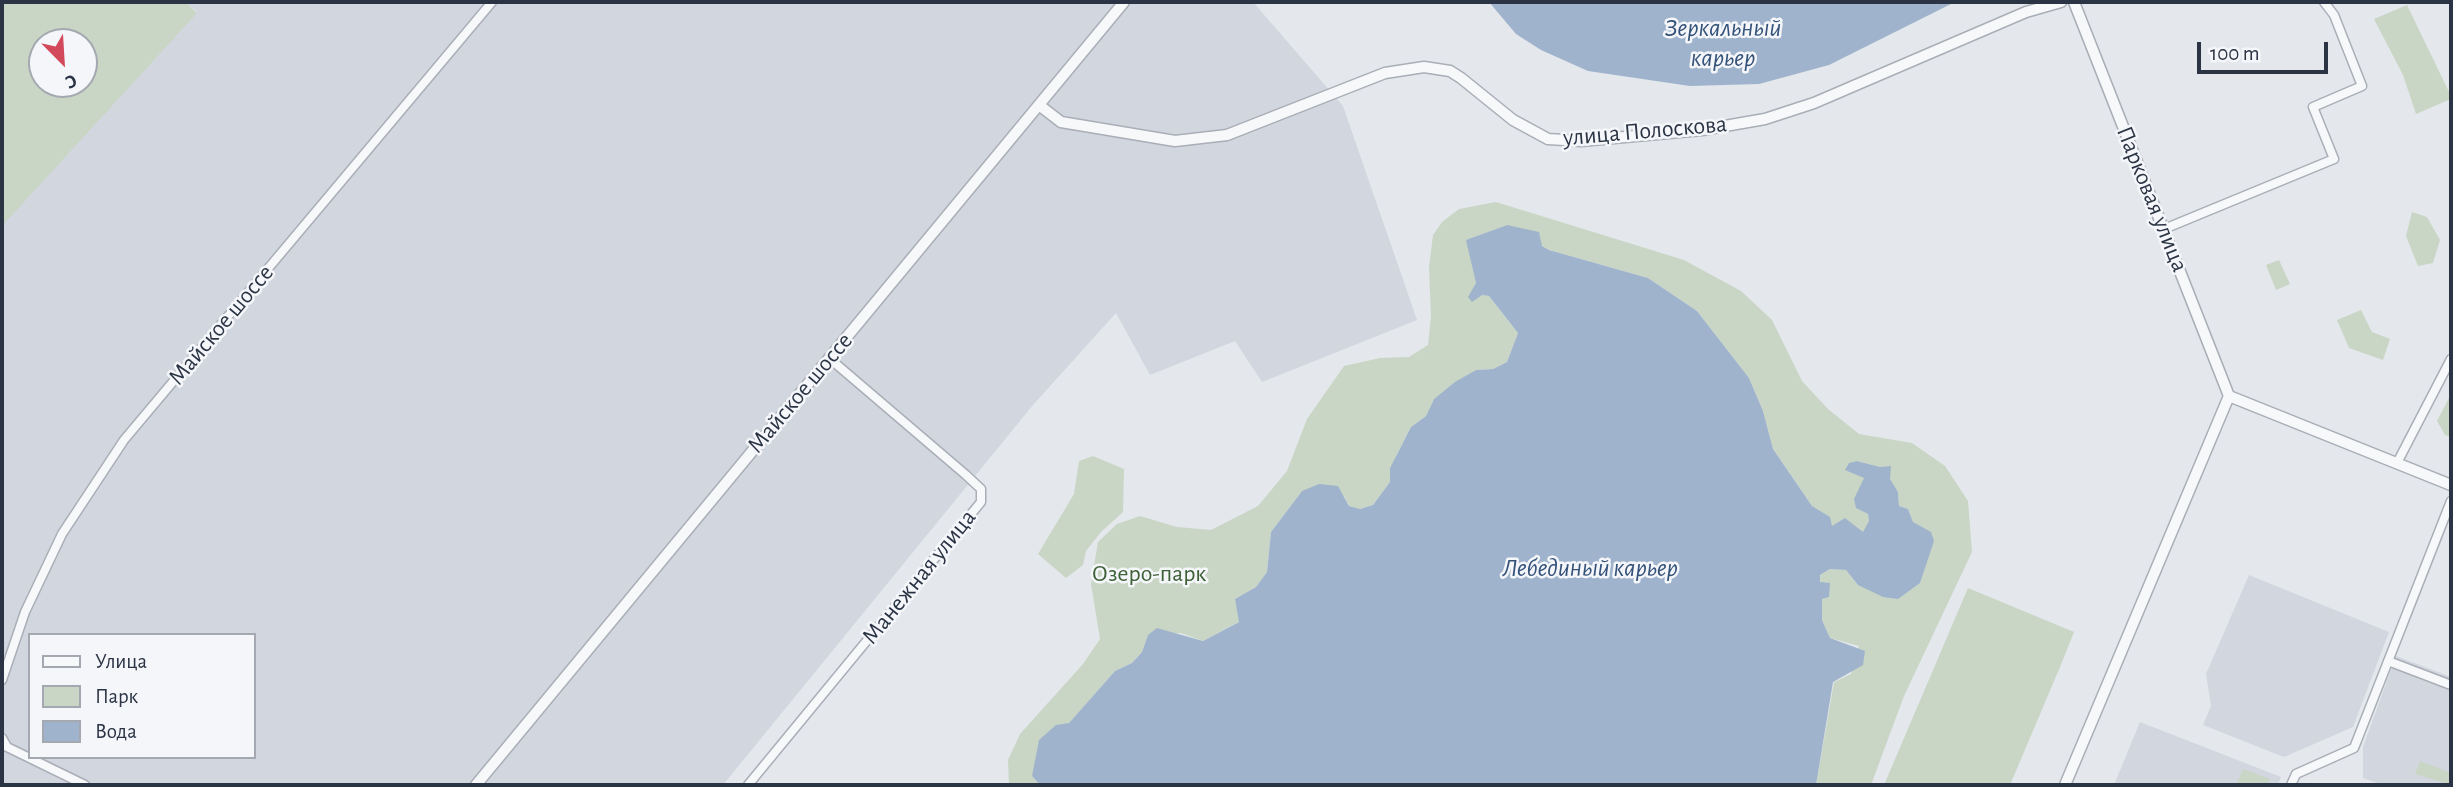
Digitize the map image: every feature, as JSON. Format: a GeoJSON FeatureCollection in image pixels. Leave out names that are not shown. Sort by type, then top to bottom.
{"type":"FeatureCollection","features":[{"type":"Feature","properties":{"kind":"street","name":"Майское шоссе"},"geometry":{"type":"LineString","coordinates":[[2,680],[25,612],[62,534],[124,440],[492,2]]}},
{"type":"Feature","properties":{"kind":"street","name":"Майское шоссе"},"geometry":{"type":"LineString","coordinates":[[476,785],[1124,2]]}},
{"type":"Feature","properties":{"kind":"street","name":"улица Полоскова"},"geometry":{"type":"LineString","coordinates":[[1039,105],[1061,122],[1175,141],[1227,135],[1384,73],[1424,67],[1450,71],[1513,120],[1548,139],[1581,141],[1702,130],[1765,119],[1814,103],[2026,12],[2061,2]]}},
{"type":"Feature","properties":{"kind":"street","name":"Парковая улица"},"geometry":{"type":"LineString","coordinates":[[2074,2],[2229,396]]}},
{"type":"Feature","properties":{"kind":"street"},"geometry":{"type":"LineString","coordinates":[[2164,229],[2334,159],[2313,107],[2362,86],[2334,15],[2324,2]]}},
{"type":"Feature","properties":{"kind":"street","name":"Манежная улица"},"geometry":{"type":"LineString","coordinates":[[748,785],[981,502],[981,489],[829,358]]}},
{"type":"Feature","properties":{"kind":"street"},"geometry":{"type":"LineString","coordinates":[[2397,463],[2451,359]]}},
{"type":"Feature","properties":{"kind":"street"},"geometry":{"type":"LineString","coordinates":[[2065,785],[2229,396],[2451,485]]}},
{"type":"Feature","properties":{"kind":"street"},"geometry":{"type":"LineString","coordinates":[[2291,785],[2296,774],[2354,748],[2451,501]]}},
{"type":"Feature","properties":{"kind":"street"},"geometry":{"type":"LineString","coordinates":[[2389,661],[2451,685]]}},
{"type":"Feature","properties":{"kind":"street"},"geometry":{"type":"LineString","coordinates":[[2,738],[7,747],[28,757]]}},
{"type":"Feature","properties":{"kind":"street"},"geometry":{"type":"LineString","coordinates":[[32,759],[85,785]]}},
{"type":"Feature","properties":{"kind":"shaded area"},"geometry":{"type":"Polygon","coordinates":[[[186,2],[1253,2],[1343,106],[1417,320],[1262,382],[1235,341],[1150,375],[1116,313],[1033,405],[723,785],[2,785],[2,222],[197,12],[186,2]]]}},
{"type":"Feature","properties":{"kind":"shaded area"},"geometry":{"type":"Polygon","coordinates":[[[2249,575],[2389,632],[2353,727],[2284,757],[2203,725],[2211,706],[2206,674],[2249,575]]]}},
{"type":"Feature","properties":{"kind":"shaded area"},"geometry":{"type":"Polygon","coordinates":[[[2396,656],[2451,677],[2451,785],[2383,785],[2363,778],[2363,747],[2396,656]]]}},
{"type":"Feature","properties":{"kind":"shaded area"},"geometry":{"type":"Polygon","coordinates":[[[2140,722],[2281,777],[2278,785],[2114,785],[2140,722]]]}},
{"type":"Feature","properties":{"kind":"green space"},"geometry":{"type":"Polygon","coordinates":[[[2,2],[186,2],[197,13],[2,226],[2,2]]]}},
{"type":"Feature","properties":{"kind":"green space"},"geometry":{"type":"Polygon","coordinates":[[[2407,5],[2451,96],[2451,99],[2416,114],[2403,75],[2374,19],[2407,5]]]}},
{"type":"Feature","properties":{"kind":"green space","name":"Озеро-парк"},"geometry":{"type":"Polygon","coordinates":[[[1496,202],[1684,260],[1741,291],[1772,320],[1802,381],[1828,409],[1859,434],[1912,443],[1945,466],[1968,501],[1972,552],[1904,696],[1871,785],[1816,785],[1834,682],[1851,674],[1859,646],[1830,638],[1822,620],[1820,575],[1830,569],[1846,570],[1858,585],[1920,583],[1925,567],[1913,522],[1908,509],[1899,506],[1898,492],[1880,467],[1857,461],[1865,478],[1862,510],[1868,514],[1870,521],[1863,533],[1832,526],[1812,506],[1773,449],[1763,411],[1749,378],[1697,311],[1648,278],[1549,250],[1507,225],[1467,240],[1476,283],[1482,295],[1489,296],[1518,333],[1507,362],[1493,369],[1476,370],[1434,399],[1426,416],[1411,427],[1397,454],[1390,482],[1373,505],[1360,509],[1349,506],[1344,496],[1302,491],[1271,532],[1267,572],[1256,587],[1235,599],[1240,621],[1203,641],[1181,633],[1148,635],[1142,652],[1132,663],[1115,671],[1069,723],[1032,776],[1040,785],[1009,785],[1008,760],[1020,734],[1083,664],[1100,639],[1091,584],[1098,542],[1117,524],[1140,516],[1177,527],[1211,530],[1258,506],[1287,471],[1307,419],[1344,366],[1380,358],[1409,357],[1428,345],[1431,316],[1429,268],[1433,235],[1442,222],[1459,209],[1496,202]]]}},
{"type":"Feature","properties":{"kind":"green space"},"geometry":{"type":"Polygon","coordinates":[[[2412,212],[2427,217],[2440,240],[2433,263],[2418,266],[2406,236],[2412,212]]]}},
{"type":"Feature","properties":{"kind":"green space"},"geometry":{"type":"Polygon","coordinates":[[[2279,260],[2290,284],[2276,290],[2266,265],[2279,260]]]}},
{"type":"Feature","properties":{"kind":"green space"},"geometry":{"type":"Polygon","coordinates":[[[2361,310],[2372,332],[2390,339],[2383,360],[2349,348],[2337,320],[2361,310]]]}},
{"type":"Feature","properties":{"kind":"green space"},"geometry":{"type":"Polygon","coordinates":[[[2451,394],[2451,437],[2445,435],[2437,421],[2451,394]]]}},
{"type":"Feature","properties":{"kind":"green space"},"geometry":{"type":"Polygon","coordinates":[[[1093,456],[1124,469],[1123,512],[1101,532],[1086,551],[1083,565],[1066,578],[1038,554],[1074,494],[1079,461],[1093,456]]]}},
{"type":"Feature","properties":{"kind":"green space"},"geometry":{"type":"Polygon","coordinates":[[[1968,588],[2074,632],[2010,785],[1884,785],[1968,588]]]}},
{"type":"Feature","properties":{"kind":"green space"},"geometry":{"type":"Polygon","coordinates":[[[2420,761],[2451,773],[2451,785],[2415,774],[2420,761]]]}},
{"type":"Feature","properties":{"kind":"green space"},"geometry":{"type":"Polygon","coordinates":[[[2243,769],[2270,779],[2267,785],[2236,785],[2243,769]]]}},
{"type":"Feature","properties":{"kind":"water","name":"Зеркальный карьер"},"geometry":{"type":"Polygon","coordinates":[[[1489,2],[1955,2],[1829,65],[1759,84],[1690,86],[1588,71],[1541,50],[1516,34],[1489,2]]]}},
{"type":"Feature","properties":{"kind":"water","name":"Лебединый карьер"},"geometry":{"type":"Polygon","coordinates":[[[1507,225],[1539,232],[1542,246],[1549,250],[1648,278],[1697,311],[1749,378],[1763,411],[1773,449],[1812,506],[1830,517],[1832,526],[1845,518],[1863,532],[1869,521],[1868,514],[1856,508],[1854,499],[1864,478],[1845,470],[1849,463],[1857,461],[1880,467],[1891,466],[1890,479],[1898,492],[1899,506],[1908,509],[1913,522],[1931,532],[1934,541],[1920,583],[1898,599],[1883,597],[1858,585],[1846,570],[1830,569],[1820,575],[1820,582],[1830,583],[1829,597],[1822,599],[1822,620],[1830,638],[1865,651],[1863,665],[1833,682],[1816,785],[1040,785],[1032,776],[1039,740],[1056,725],[1069,723],[1115,671],[1132,663],[1142,652],[1148,635],[1157,628],[1203,641],[1239,622],[1235,599],[1256,587],[1267,572],[1271,532],[1302,491],[1319,484],[1338,486],[1349,506],[1360,509],[1373,505],[1390,482],[1390,468],[1411,427],[1426,416],[1434,399],[1476,370],[1493,369],[1507,362],[1518,333],[1489,296],[1482,295],[1472,302],[1468,297],[1476,283],[1466,240],[1507,225]]]}}]}
